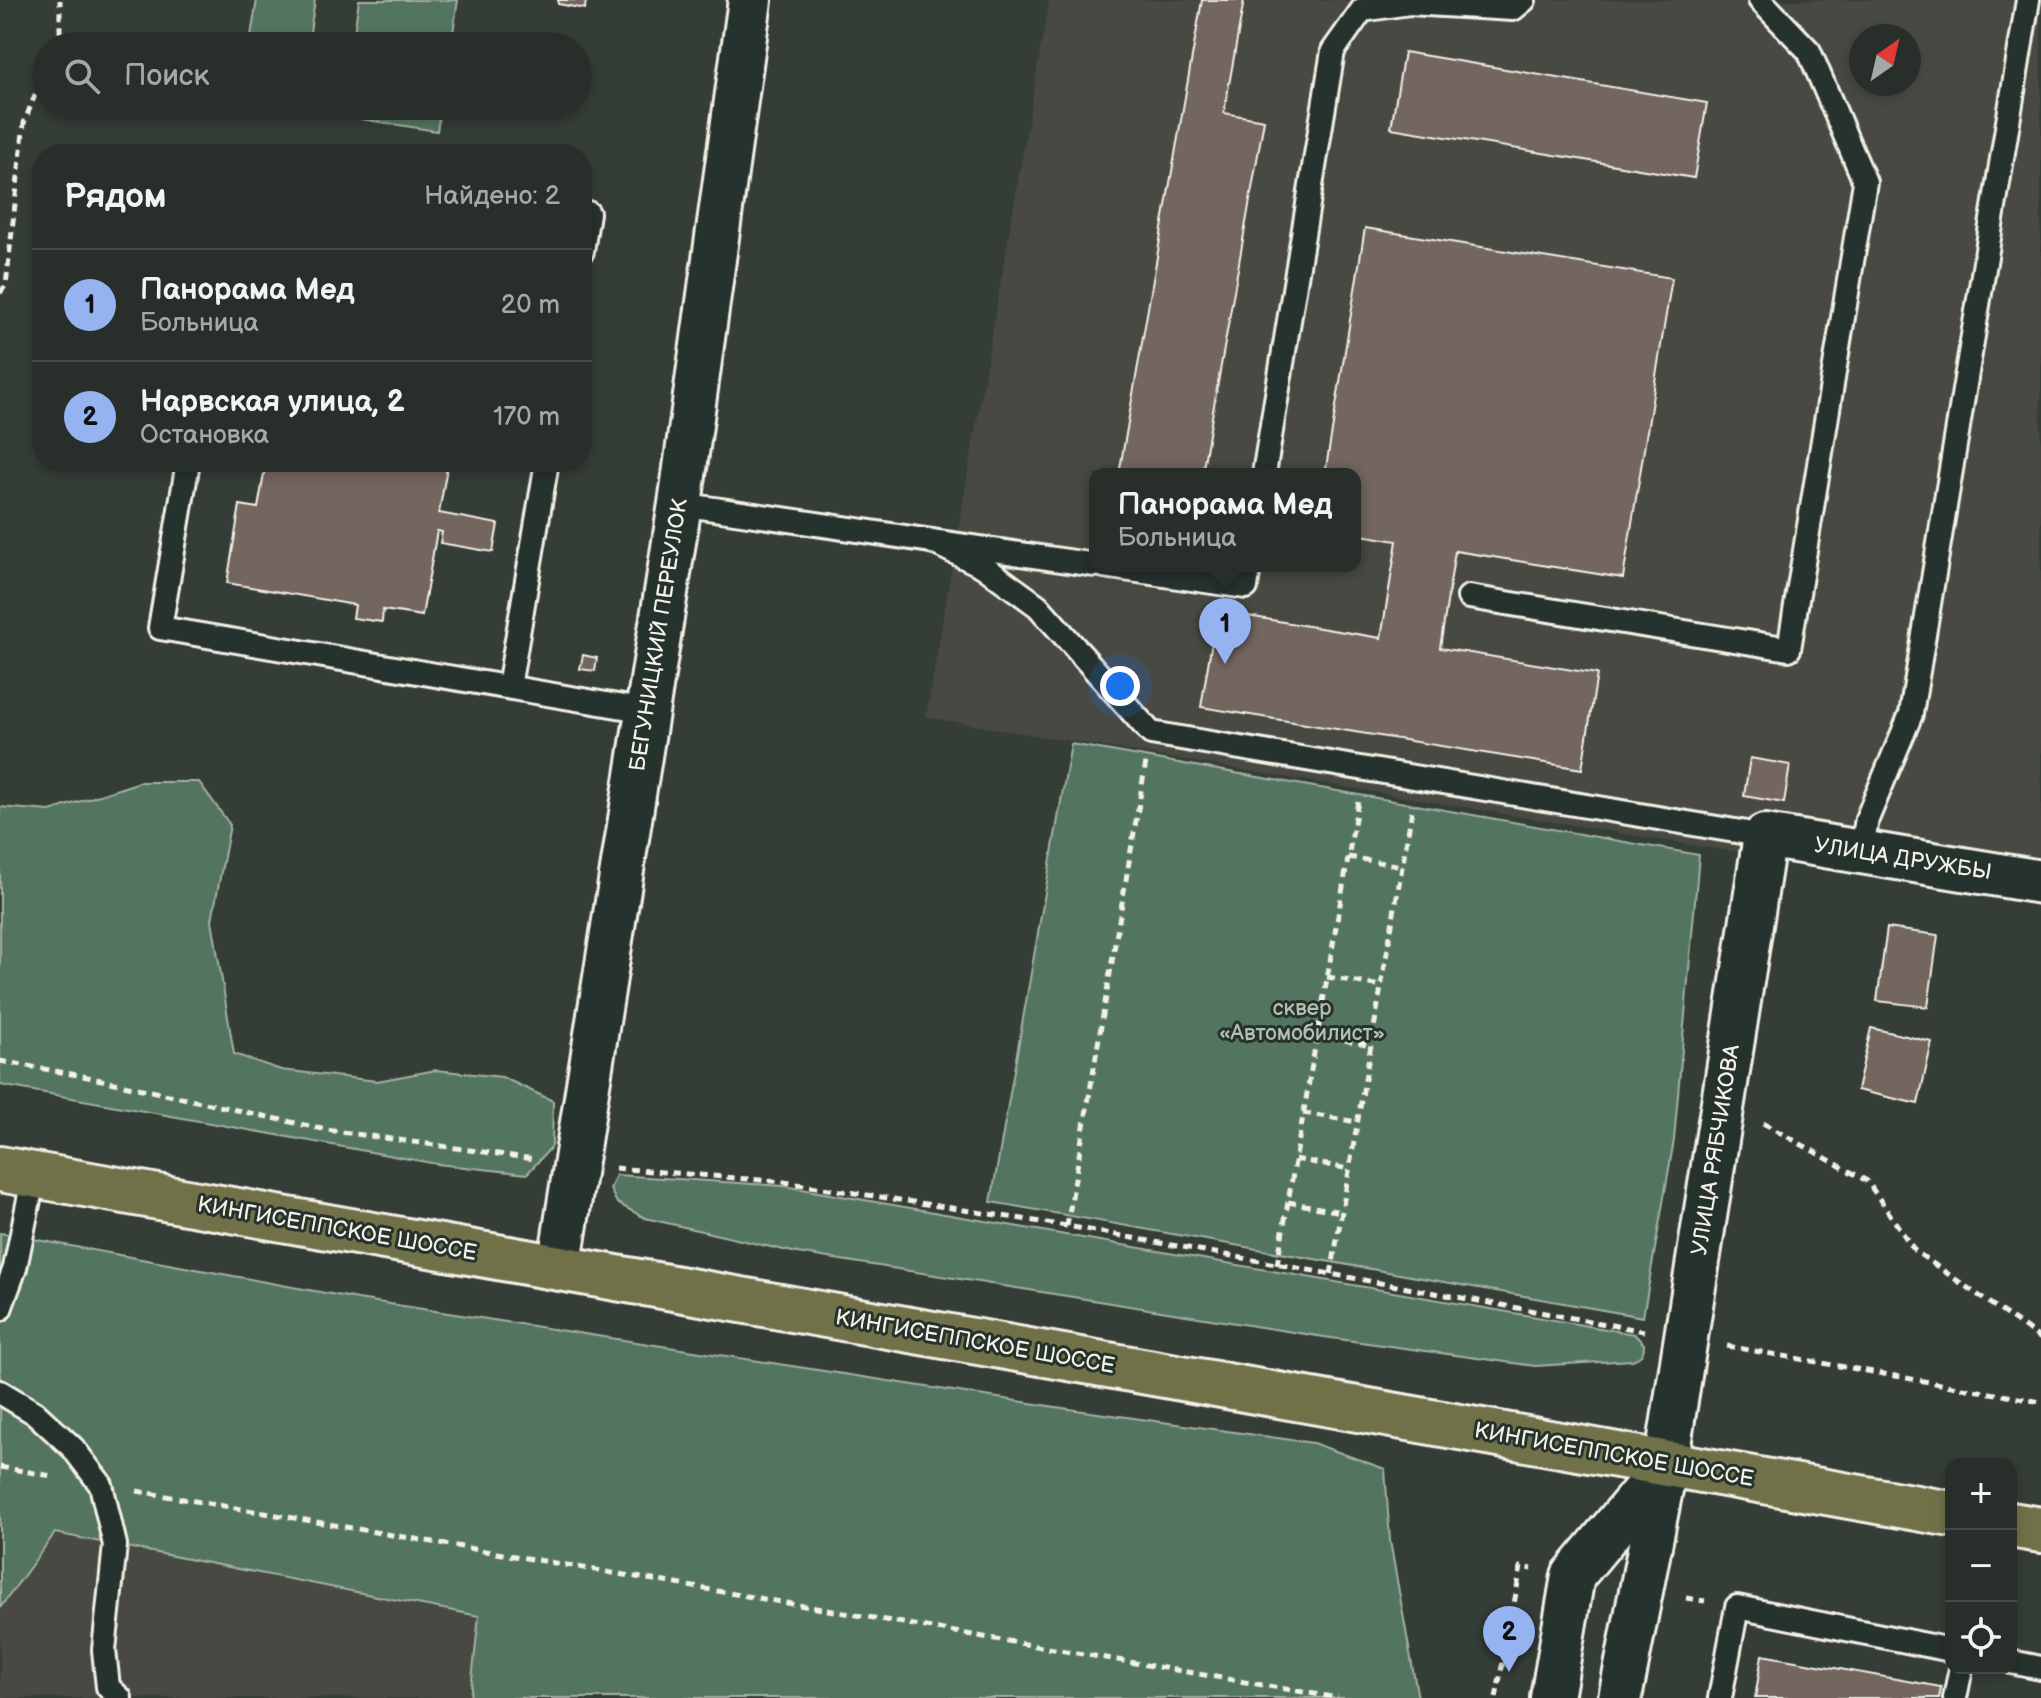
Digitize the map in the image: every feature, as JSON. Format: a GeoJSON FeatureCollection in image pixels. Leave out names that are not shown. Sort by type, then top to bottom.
{"type":"FeatureCollection","features":[{"type":"Feature","properties":{"kind":"main road","name":"КИНГИСЕППСКОЕ ШОССЕ"},"geometry":{"type":"LineString","coordinates":[[17,1172],[1945,1513]]}},
{"type":"Feature","properties":{"kind":"main road"},"geometry":{"type":"LineString","coordinates":[[2017,1526],[2041,1530]]}},
{"type":"Feature","properties":{"kind":"street","name":"БЕГУНИЦКИЙ ПЕРЕУЛОК"},"geometry":{"type":"LineString","coordinates":[[559,1268],[680,504],[750,0]]}},
{"type":"Feature","properties":{"kind":"street","name":"УЛИЦА ДРУЖБЫ"},"geometry":{"type":"LineString","coordinates":[[1765,836],[2041,882]]}},
{"type":"Feature","properties":{"kind":"street","name":"УЛИЦА РЯБЧИКОВА"},"geometry":{"type":"LineString","coordinates":[[1620,1698],[1666,1464],[1765,836]]}},
{"type":"Feature","properties":{"kind":"street"},"geometry":{"type":"LineString","coordinates":[[1552,1698],[1573,1576],[1666,1464]]}},
{"type":"Feature","properties":{"kind":"lane"},"geometry":{"type":"LineString","coordinates":[[1265,468],[1333,51],[1362,10],[1409,3],[1513,9],[1524,0]]}},
{"type":"Feature","properties":{"kind":"lane"},"geometry":{"type":"LineString","coordinates":[[1469,597],[1789,649],[1865,182],[1809,51],[1760,0]]}},
{"type":"Feature","properties":{"kind":"lane"},"geometry":{"type":"LineString","coordinates":[[1861,853],[1867,819],[1911,714],[2028,0]]}},
{"type":"Feature","properties":{"kind":"lane"},"geometry":{"type":"LineString","coordinates":[[186,472],[160,628],[647,711]]}},
{"type":"Feature","properties":{"kind":"lane"},"geometry":{"type":"LineString","coordinates":[[509,687],[545,472]]}},
{"type":"Feature","properties":{"kind":"lane"},"geometry":{"type":"LineString","coordinates":[[680,504],[1089,564]]}},
{"type":"Feature","properties":{"kind":"lane"},"geometry":{"type":"LineString","coordinates":[[931,541],[983,566],[1038,606],[1151,733],[1765,836]]}},
{"type":"Feature","properties":{"kind":"lane"},"geometry":{"type":"LineString","coordinates":[[1145,572],[1246,587],[1248,572]]}},
{"type":"Feature","properties":{"kind":"lane"},"geometry":{"type":"LineString","coordinates":[[0,1309],[15,1268],[17,1172]]}},
{"type":"Feature","properties":{"kind":"lane"},"geometry":{"type":"LineString","coordinates":[[0,1392],[35,1413],[73,1448],[101,1485],[115,1545],[104,1650],[108,1687],[120,1698]]}},
{"type":"Feature","properties":{"kind":"lane"},"geometry":{"type":"LineString","coordinates":[[1720,1698],[1737,1607],[1945,1649]]}},
{"type":"Feature","properties":{"kind":"lane"},"geometry":{"type":"LineString","coordinates":[[2017,1663],[2041,1668]]}},
{"type":"Feature","properties":{"kind":"lane"},"geometry":{"type":"LineString","coordinates":[[1955,1698],[1960,1674]]}},
{"type":"Feature","properties":{"kind":"path"},"geometry":{"type":"LineString","coordinates":[[60,0],[60,32]]}},
{"type":"Feature","properties":{"kind":"path"},"geometry":{"type":"LineString","coordinates":[[0,293],[6,285],[24,123],[32,103]]}},
{"type":"Feature","properties":{"kind":"path"},"geometry":{"type":"LineString","coordinates":[[1067,1226],[1151,733]]}},
{"type":"Feature","properties":{"kind":"path"},"geometry":{"type":"LineString","coordinates":[[1277,1265],[1364,768]]}},
{"type":"Feature","properties":{"kind":"path"},"geometry":{"type":"LineString","coordinates":[[1331,1274],[1418,778]]}},
{"type":"Feature","properties":{"kind":"path"},"geometry":{"type":"LineString","coordinates":[[1348,857],[1402,866]]}},
{"type":"Feature","properties":{"kind":"path"},"geometry":{"type":"LineString","coordinates":[[1327,977],[1381,986]]}},
{"type":"Feature","properties":{"kind":"path"},"geometry":{"type":"LineString","coordinates":[[1317,1035],[1371,1045]]}},
{"type":"Feature","properties":{"kind":"path"},"geometry":{"type":"LineString","coordinates":[[0,1061],[83,1076],[327,1130],[539,1160]]}},
{"type":"Feature","properties":{"kind":"path"},"geometry":{"type":"LineString","coordinates":[[1723,1101],[1867,1181],[1915,1251],[2041,1339]]}},
{"type":"Feature","properties":{"kind":"path"},"geometry":{"type":"LineString","coordinates":[[1303,1113],[1357,1122]]}},
{"type":"Feature","properties":{"kind":"path"},"geometry":{"type":"LineString","coordinates":[[1295,1159],[1349,1169]]}},
{"type":"Feature","properties":{"kind":"path"},"geometry":{"type":"LineString","coordinates":[[610,1168],[784,1182],[1067,1226],[1658,1334]]}},
{"type":"Feature","properties":{"kind":"path"},"geometry":{"type":"LineString","coordinates":[[1288,1202],[1341,1212]]}},
{"type":"Feature","properties":{"kind":"path"},"geometry":{"type":"LineString","coordinates":[[1716,1344],[2041,1402]]}},
{"type":"Feature","properties":{"kind":"path"},"geometry":{"type":"LineString","coordinates":[[0,1467],[1338,1698]]}},
{"type":"Feature","properties":{"kind":"path"},"geometry":{"type":"LineString","coordinates":[[1496,1698],[1521,1567],[1533,1569]]}},
{"type":"Feature","properties":{"kind":"shaded area"},"geometry":{"type":"Polygon","coordinates":[[[1049,0],[2041,0],[2041,897],[1703,847],[926,717],[1049,0]]]}},
{"type":"Feature","properties":{"kind":"shaded area"},"geometry":{"type":"Polygon","coordinates":[[[55,1533],[479,1616],[470,1698],[0,1698],[0,1608],[55,1533]]]}},
{"type":"Feature","properties":{"kind":"green space"},"geometry":{"type":"Polygon","coordinates":[[[257,0],[315,0],[310,32],[252,32],[257,0]]]}},
{"type":"Feature","properties":{"kind":"green space"},"geometry":{"type":"Polygon","coordinates":[[[359,0],[458,0],[453,32],[354,32],[359,0]]]}},
{"type":"Feature","properties":{"kind":"green space"},"geometry":{"type":"Polygon","coordinates":[[[367,120],[439,120],[437,131],[367,120]]]}},
{"type":"Feature","properties":{"kind":"green space","name":"сквер «Автомобилист»"},"geometry":{"type":"Polygon","coordinates":[[[1071,744],[1699,855],[1674,1140],[1643,1317],[991,1202],[1071,744]]]}},
{"type":"Feature","properties":{"kind":"green space"},"geometry":{"type":"Polygon","coordinates":[[[140,782],[199,782],[230,825],[212,920],[234,1054],[281,1070],[377,1081],[436,1070],[502,1077],[553,1101],[552,1146],[527,1174],[437,1164],[0,1085],[0,807],[50,811],[140,782]]]}},
{"type":"Feature","properties":{"kind":"green space"},"geometry":{"type":"Polygon","coordinates":[[[616,1175],[784,1186],[1634,1334],[1644,1344],[1643,1350],[1640,1356],[1632,1360],[1535,1366],[1324,1337],[797,1253],[645,1218],[617,1203],[610,1189],[616,1175]]]}},
{"type":"Feature","properties":{"kind":"green space"},"geometry":{"type":"Polygon","coordinates":[[[0,1233],[358,1299],[1069,1409],[1313,1443],[1385,1469],[1390,1541],[1418,1698],[470,1698],[479,1616],[55,1533],[0,1608],[0,1233]]]}},
{"type":"Feature","properties":{"kind":"building"},"geometry":{"type":"Polygon","coordinates":[[[558,0],[586,0],[585,9],[558,4],[558,0]]]}},
{"type":"Feature","properties":{"kind":"building"},"geometry":{"type":"Polygon","coordinates":[[[1202,0],[1244,0],[1224,113],[1264,120],[1203,468],[1120,468],[1202,0]]]}},
{"type":"Feature","properties":{"kind":"building"},"geometry":{"type":"Polygon","coordinates":[[[1404,52],[1707,103],[1694,178],[1391,128],[1404,52]]]}},
{"type":"Feature","properties":{"kind":"building"},"geometry":{"type":"Polygon","coordinates":[[[1365,228],[1672,278],[1623,578],[1455,551],[1440,648],[1597,674],[1582,769],[1201,707],[1217,611],[1381,638],[1397,541],[1361,535],[1361,468],[1326,468],[1365,228]]]}},
{"type":"Feature","properties":{"kind":"building"},"geometry":{"type":"Polygon","coordinates":[[[264,472],[446,472],[439,513],[498,524],[493,552],[440,543],[442,532],[437,531],[422,616],[383,610],[382,622],[353,618],[355,605],[227,583],[240,505],[258,508],[264,472]]]}},
{"type":"Feature","properties":{"kind":"building"},"geometry":{"type":"Polygon","coordinates":[[[583,655],[597,658],[595,671],[580,669],[583,655]]]}},
{"type":"Feature","properties":{"kind":"building"},"geometry":{"type":"Polygon","coordinates":[[[1750,758],[1790,765],[1784,803],[1744,796],[1750,758]]]}},
{"type":"Feature","properties":{"kind":"building"},"geometry":{"type":"Polygon","coordinates":[[[1887,928],[1938,935],[1928,1007],[1877,1001],[1887,928]]]}},
{"type":"Feature","properties":{"kind":"building"},"geometry":{"type":"Polygon","coordinates":[[[1871,1028],[1932,1042],[1918,1104],[1857,1090],[1871,1028]]]}},
{"type":"Feature","properties":{"kind":"building"},"geometry":{"type":"Polygon","coordinates":[[[1762,1655],[1941,1687],[1939,1698],[1755,1698],[1762,1655]]]}},
{"type":"Feature","properties":{"kind":"place","name":"Панорама Мед"},"geometry":{"type":"Point","coordinates":[1225,664]}},
{"type":"Feature","properties":{"kind":"place","name":"Нарвская улица, 2"},"geometry":{"type":"Point","coordinates":[1509,1672]}}]}
